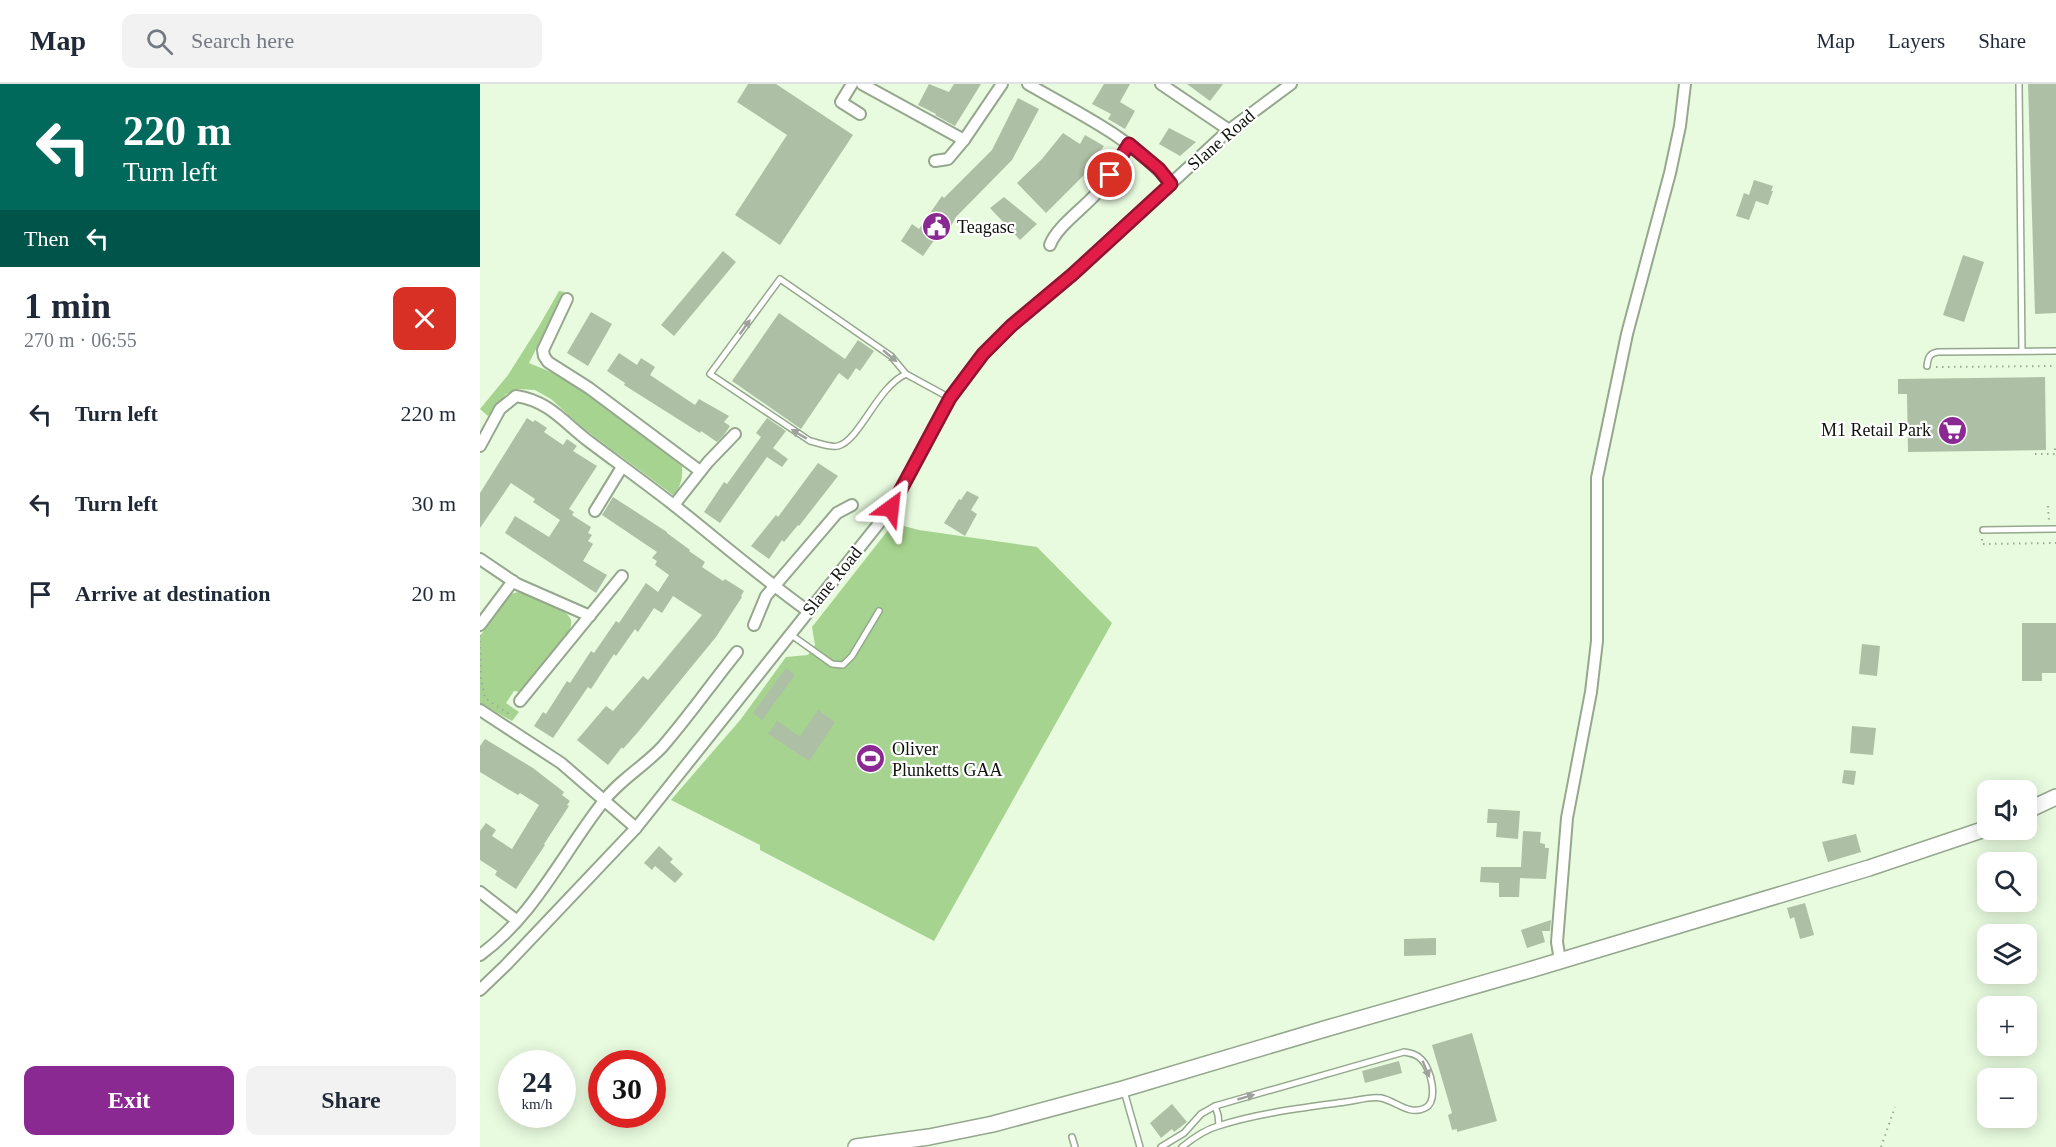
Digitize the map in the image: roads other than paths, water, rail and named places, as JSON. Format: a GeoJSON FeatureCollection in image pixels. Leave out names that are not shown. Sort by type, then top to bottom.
{"type":"FeatureCollection","features":[{"type":"Feature","properties":{"kind":"main road"},"geometry":{"type":"LineString","coordinates":[[2037,806],[2056,797]]}},
{"type":"Feature","properties":{"kind":"main road"},"geometry":{"type":"LineString","coordinates":[[856,1147],[929,1137],[982,1126],[1123,1089],[1869,868],[1977,832]]}},
{"type":"Feature","properties":{"kind":"street"},"geometry":{"type":"LineString","coordinates":[[852,84],[841,102],[860,114]]}},
{"type":"Feature","properties":{"kind":"street"},"geometry":{"type":"LineString","coordinates":[[862,84],[964,140]]}},
{"type":"Feature","properties":{"kind":"street"},"geometry":{"type":"LineString","coordinates":[[935,161],[948,159],[964,140],[1002,84]]}},
{"type":"Feature","properties":{"kind":"street"},"geometry":{"type":"LineString","coordinates":[[1028,84],[1096,122],[1129,144],[1151,162],[1171,184]]}},
{"type":"Feature","properties":{"kind":"street"},"geometry":{"type":"LineString","coordinates":[[1161,84],[1229,130]]}},
{"type":"Feature","properties":{"kind":"street","name":"Slane Road"},"geometry":{"type":"LineString","coordinates":[[480,990],[636,828],[891,508],[950,398],[983,354],[1011,326],[1073,274],[1229,130],[1292,84]]}},
{"type":"Feature","properties":{"kind":"street"},"geometry":{"type":"LineString","coordinates":[[1560,961],[1557,942],[1567,818],[1591,692],[1597,641],[1597,478],[1627,334],[1670,173],[1680,126],[1685,84]]}},
{"type":"Feature","properties":{"kind":"street"},"geometry":{"type":"LineString","coordinates":[[1050,245],[1056,233],[1095,194],[1129,144]]}},
{"type":"Feature","properties":{"kind":"street"},"geometry":{"type":"LineString","coordinates":[[567,299],[543,350],[548,362],[589,388],[700,471]]}},
{"type":"Feature","properties":{"kind":"street"},"geometry":{"type":"LineString","coordinates":[[480,446],[500,408],[516,396],[530,398],[545,405],[574,431],[674,505],[774,587],[808,611]]}},
{"type":"Feature","properties":{"kind":"street"},"geometry":{"type":"LineString","coordinates":[[674,505],[700,471],[735,434]]}},
{"type":"Feature","properties":{"kind":"street"},"geometry":{"type":"LineString","coordinates":[[595,511],[622,467]]}},
{"type":"Feature","properties":{"kind":"street"},"geometry":{"type":"LineString","coordinates":[[754,625],[766,596],[837,513],[852,505]]}},
{"type":"Feature","properties":{"kind":"street"},"geometry":{"type":"LineString","coordinates":[[480,559],[513,581],[590,616]]}},
{"type":"Feature","properties":{"kind":"street"},"geometry":{"type":"LineString","coordinates":[[520,701],[622,576]]}},
{"type":"Feature","properties":{"kind":"street"},"geometry":{"type":"LineString","coordinates":[[480,624],[513,581]]}},
{"type":"Feature","properties":{"kind":"street"},"geometry":{"type":"LineString","coordinates":[[480,955],[496,943],[546,886],[604,800],[663,746],[737,652]]}},
{"type":"Feature","properties":{"kind":"street"},"geometry":{"type":"LineString","coordinates":[[480,710],[561,762],[636,828]]}},
{"type":"Feature","properties":{"kind":"street"},"geometry":{"type":"LineString","coordinates":[[480,892],[516,920]]}},
{"type":"Feature","properties":{"kind":"lane"},"geometry":{"type":"LineString","coordinates":[[2019,84],[2022,351]]}},
{"type":"Feature","properties":{"kind":"lane"},"geometry":{"type":"LineString","coordinates":[[906,374],[897,378],[885,389],[852,437],[839,446],[825,446],[810,441],[710,374],[780,279],[891,356],[906,374],[950,398]]}},
{"type":"Feature","properties":{"kind":"lane"},"geometry":{"type":"LineString","coordinates":[[1927,366],[1929,356],[1938,352],[2056,351]]}},
{"type":"Feature","properties":{"kind":"lane"},"geometry":{"type":"LineString","coordinates":[[1983,530],[2056,529]]}},
{"type":"Feature","properties":{"kind":"lane"},"geometry":{"type":"LineString","coordinates":[[790,634],[832,664],[843,665],[852,656],[879,611]]}},
{"type":"Feature","properties":{"kind":"lane"},"geometry":{"type":"LineString","coordinates":[[1161,1147],[1184,1133],[1201,1114],[1215,1106],[1404,1052],[1413,1053],[1426,1065],[1432,1088],[1432,1101],[1426,1108],[1415,1111],[1381,1098],[1277,1112],[1219,1125],[1206,1130],[1182,1147]]}},
{"type":"Feature","properties":{"kind":"lane"},"geometry":{"type":"LineString","coordinates":[[1123,1089],[1140,1147]]}},
{"type":"Feature","properties":{"kind":"lane"},"geometry":{"type":"LineString","coordinates":[[1215,1106],[1219,1125]]}},
{"type":"Feature","properties":{"kind":"lane"},"geometry":{"type":"LineString","coordinates":[[1072,1137],[1075,1147]]}},
{"type":"Feature","properties":{"kind":"place","name":"Teagasc"},"geometry":{"type":"Point","coordinates":[936,227]}},
{"type":"Feature","properties":{"kind":"place","name":"M1 Retail Park"},"geometry":{"type":"Point","coordinates":[1952,430]}},
{"type":"Feature","properties":{"kind":"place","name":"Oliver Plunketts GAA"},"geometry":{"type":"Point","coordinates":[871,759]}}]}
